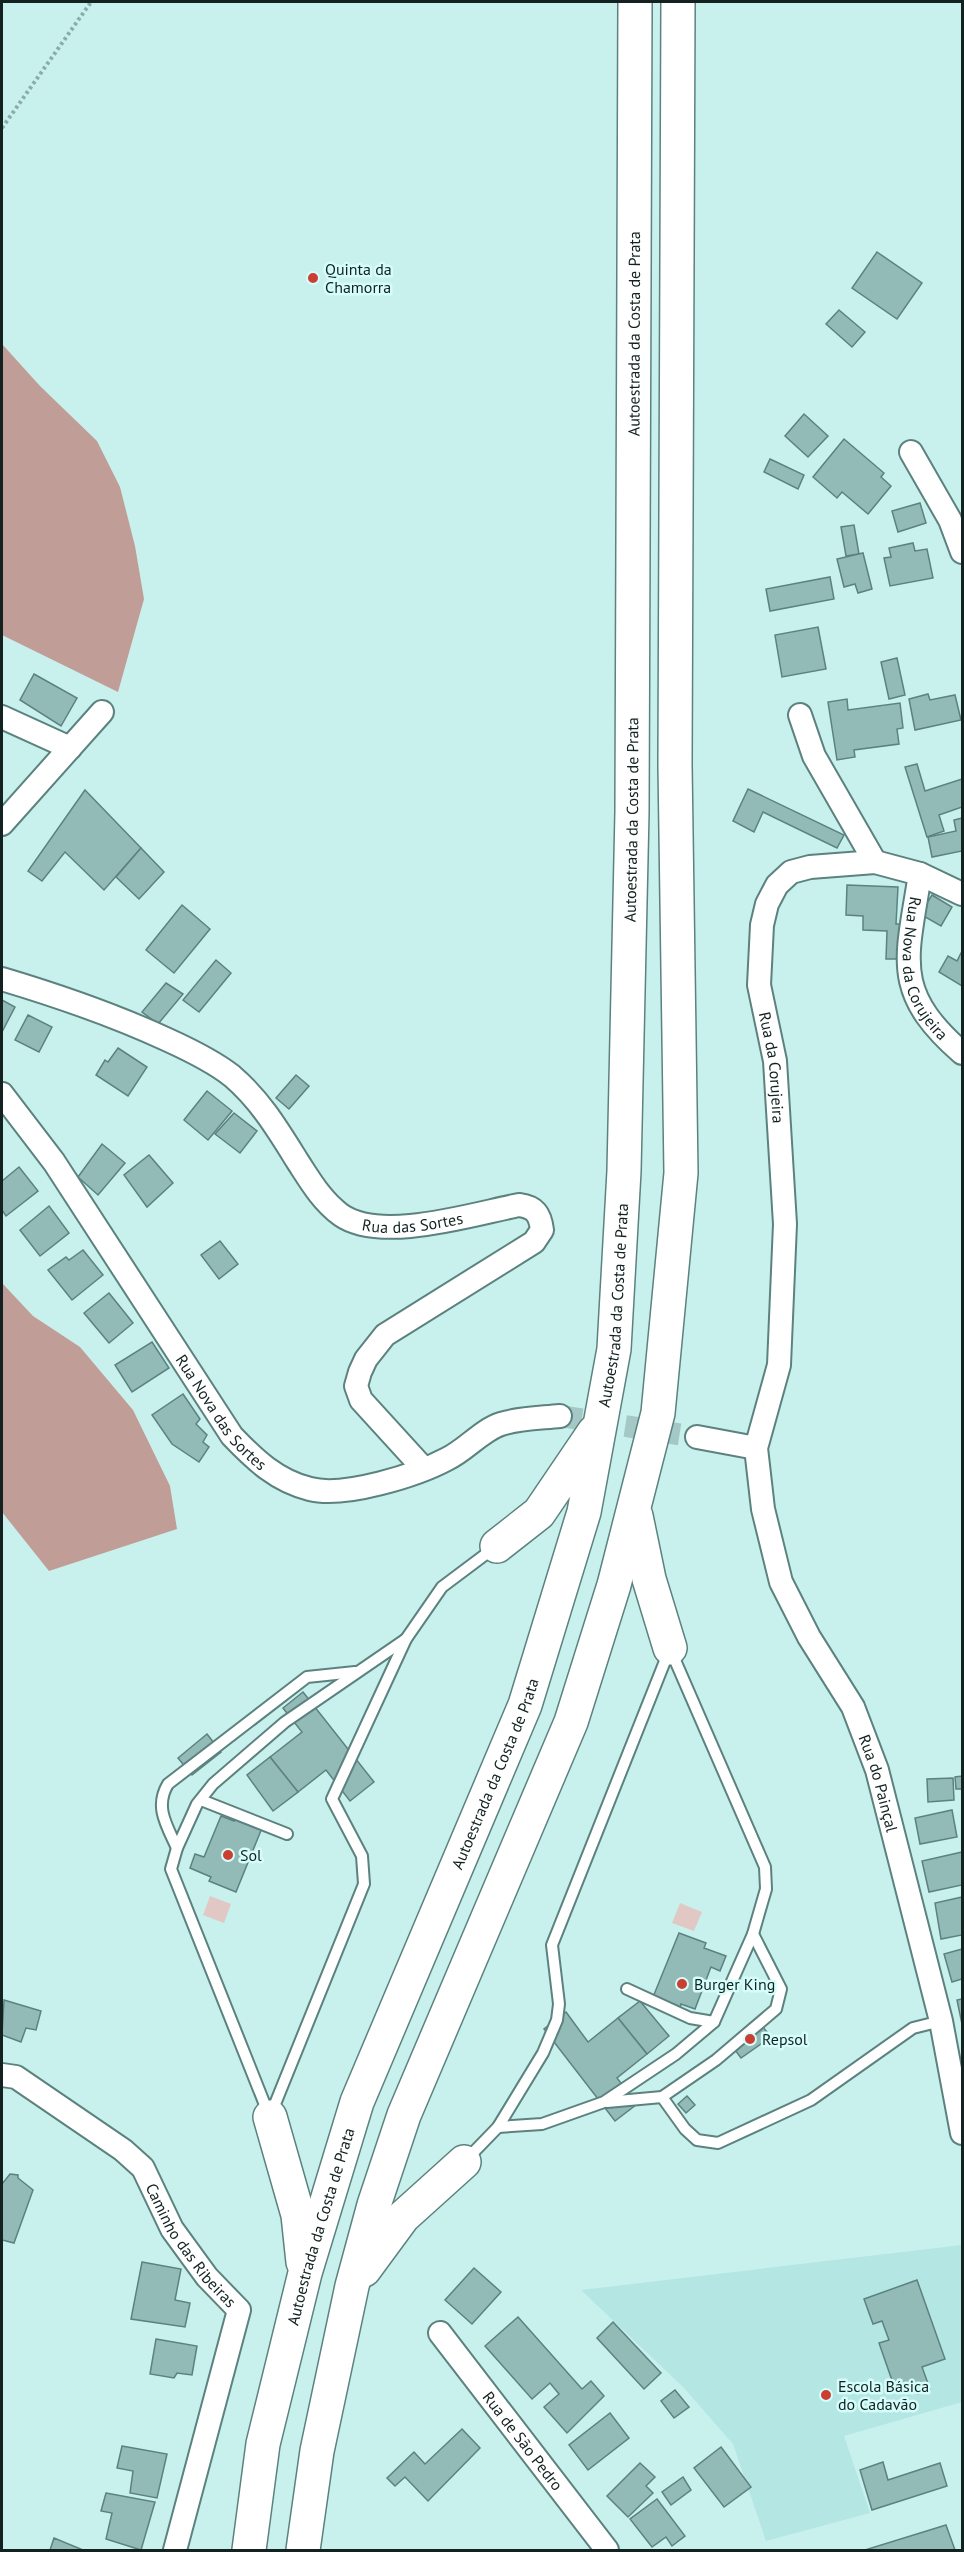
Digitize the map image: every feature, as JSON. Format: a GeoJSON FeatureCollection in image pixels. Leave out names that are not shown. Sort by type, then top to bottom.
{"type":"FeatureCollection","features":[{"type":"Feature","properties":{"kind":"highway","name":"Autoestrada da Costa de Prata"},"geometry":{"type":"LineString","coordinates":[[249,2550],[263,2444],[305,2273],[357,2102],[525,1705],[584,1512],[604,1415],[614,1349],[623,1195],[631,896],[634,684],[635,2]]}},
{"type":"Feature","properties":{"kind":"highway"},"geometry":{"type":"LineString","coordinates":[[303,2550],[317,2451],[352,2286],[374,2205],[404,2115],[571,1722],[635,1509],[658,1413],[681,1173],[675,765],[678,2]]}},
{"type":"Feature","properties":{"kind":"highway"},"geometry":{"type":"LineString","coordinates":[[497,1546],[539,1513],[604,1415]]}},
{"type":"Feature","properties":{"kind":"highway"},"geometry":{"type":"LineString","coordinates":[[635,1509],[649,1579],[670,1648]]}},
{"type":"Feature","properties":{"kind":"highway"},"geometry":{"type":"LineString","coordinates":[[270,2117],[298,2215],[305,2273]]}},
{"type":"Feature","properties":{"kind":"highway"},"geometry":{"type":"LineString","coordinates":[[352,2286],[403,2217],[464,2162]]}},
{"type":"Feature","properties":{"kind":"street"},"geometry":{"type":"LineString","coordinates":[[911,452],[950,520],[963,552]]}},
{"type":"Feature","properties":{"kind":"street"},"geometry":{"type":"LineString","coordinates":[[2,824],[102,712]]}},
{"type":"Feature","properties":{"kind":"street"},"geometry":{"type":"LineString","coordinates":[[800,715],[814,756],[875,862]]}},
{"type":"Feature","properties":{"kind":"street"},"geometry":{"type":"LineString","coordinates":[[2,717],[70,748]]}},
{"type":"Feature","properties":{"kind":"street","name":"Rua da Corujeira"},"geometry":{"type":"LineString","coordinates":[[756,1448],[779,1365],[785,1224],[775,1061],[759,985],[762,925],[767,904],[777,885],[791,872],[810,867],[875,862],[920,874],[963,894]]}},
{"type":"Feature","properties":{"kind":"street","name":"Rua Nova da Corujeira"},"geometry":{"type":"LineString","coordinates":[[920,874],[910,939],[910,981],[917,1002],[930,1023],[963,1053]]}},
{"type":"Feature","properties":{"kind":"street","name":"Rua das Sortes"},"geometry":{"type":"LineString","coordinates":[[2,979],[55,995],[147,1031],[193,1052],[230,1075],[261,1103],[322,1197],[342,1216],[361,1225],[397,1228],[519,1205],[531,1207],[540,1216],[542,1230],[534,1242],[397,1325],[375,1346],[360,1372],[356,1386],[361,1400],[423,1468]]}},
{"type":"Feature","properties":{"kind":"street","name":"Rua Nova das Sortes"},"geometry":{"type":"LineString","coordinates":[[2,1094],[54,1162],[232,1436],[259,1464],[288,1482],[312,1490],[347,1489],[388,1482],[447,1459],[500,1424],[560,1416]]}},
{"type":"Feature","properties":{"kind":"street"},"geometry":{"type":"LineString","coordinates":[[697,1437],[756,1448]]}},
{"type":"Feature","properties":{"kind":"street","name":"Rua do Painçal"},"geometry":{"type":"LineString","coordinates":[[756,1448],[763,1509],[781,1582],[809,1637],[853,1707],[877,1770],[941,2021],[963,2133]]}},
{"type":"Feature","properties":{"kind":"street","name":"Caminho das Ribeiras"},"geometry":{"type":"LineString","coordinates":[[2,2075],[16,2078],[123,2150],[143,2168],[172,2229],[207,2277],[239,2310],[175,2550]]}},
{"type":"Feature","properties":{"kind":"street","name":"Rua de São Pedro"},"geometry":{"type":"LineString","coordinates":[[440,2333],[607,2550]]}},
{"type":"Feature","properties":{"kind":"lane"},"geometry":{"type":"LineString","coordinates":[[270,2117],[364,1884],[362,1856],[332,1799],[406,1639],[442,1587],[497,1546]]}},
{"type":"Feature","properties":{"kind":"lane"},"geometry":{"type":"LineString","coordinates":[[270,2117],[171,1869],[177,1848],[201,1800],[213,1784],[285,1722],[406,1639]]}},
{"type":"Feature","properties":{"kind":"lane"},"geometry":{"type":"LineString","coordinates":[[498,2127],[542,2124],[604,2102],[676,2054],[714,2022],[753,1934],[766,1889],[765,1867],[670,1648]]}},
{"type":"Feature","properties":{"kind":"lane"},"geometry":{"type":"LineString","coordinates":[[464,2162],[498,2127],[543,2053],[557,2020],[559,2004],[552,1945],[670,1648]]}},
{"type":"Feature","properties":{"kind":"lane"},"geometry":{"type":"LineString","coordinates":[[177,1848],[160,1806],[162,1794],[168,1784],[307,1677],[358,1672]]}},
{"type":"Feature","properties":{"kind":"lane"},"geometry":{"type":"LineString","coordinates":[[201,1800],[287,1834]]}},
{"type":"Feature","properties":{"kind":"lane"},"geometry":{"type":"LineString","coordinates":[[604,2102],[662,2097],[716,2060],[776,2010],[781,1989],[753,1934]]}},
{"type":"Feature","properties":{"kind":"lane"},"geometry":{"type":"LineString","coordinates":[[627,1989],[690,2018],[714,2022]]}},
{"type":"Feature","properties":{"kind":"lane"},"geometry":{"type":"LineString","coordinates":[[662,2097],[685,2129],[697,2140],[718,2143],[811,2100],[913,2028],[941,2021]]}},
{"type":"Feature","properties":{"kind":"path"},"geometry":{"type":"LineString","coordinates":[[2,128],[90,2]]}},
{"type":"Feature","properties":{"kind":"shaded area"},"geometry":{"type":"Polygon","coordinates":[[[2,344],[40,386],[97,441],[120,487],[135,546],[144,599],[118,692],[2,635],[2,344]]]}},
{"type":"Feature","properties":{"kind":"shaded area"},"geometry":{"type":"Polygon","coordinates":[[[2,1283],[33,1316],[80,1347],[133,1410],[170,1486],[177,1529],[49,1571],[2,1512],[2,1283]]]}},
{"type":"Feature","properties":{"kind":"shaded area"},"geometry":{"type":"Polygon","coordinates":[[[210,1896],[231,1904],[224,1923],[203,1915],[210,1896]]]}},
{"type":"Feature","properties":{"kind":"shaded area"},"geometry":{"type":"Polygon","coordinates":[[[680,1903],[702,1912],[694,1931],[672,1923],[680,1903]]]}},
{"type":"Feature","properties":{"kind":"shaded area","name":"Escola Básica do Cadavão"},"geometry":{"type":"Polygon","coordinates":[[[962,2245],[962,2402],[844,2436],[870,2513],[766,2541],[733,2444],[684,2388],[581,2290],[962,2245]]]}},
{"type":"Feature","properties":{"kind":"building"},"geometry":{"type":"Polygon","coordinates":[[[877,252],[922,283],[897,319],[852,288],[877,252]]]}},
{"type":"Feature","properties":{"kind":"building"},"geometry":{"type":"Polygon","coordinates":[[[839,310],[865,332],[852,347],[826,324],[839,310]]]}},
{"type":"Feature","properties":{"kind":"building"},"geometry":{"type":"Polygon","coordinates":[[[804,414],[828,436],[808,457],[785,436],[804,414]]]}},
{"type":"Feature","properties":{"kind":"building"},"geometry":{"type":"Polygon","coordinates":[[[844,439],[884,473],[881,477],[891,486],[868,514],[842,492],[837,498],[813,477],[844,439]]]}},
{"type":"Feature","properties":{"kind":"building"},"geometry":{"type":"Polygon","coordinates":[[[770,459],[804,475],[798,489],[764,472],[770,459]]]}},
{"type":"Feature","properties":{"kind":"building"},"geometry":{"type":"Polygon","coordinates":[[[920,503],[926,523],[898,532],[892,511],[920,503]]]}},
{"type":"Feature","properties":{"kind":"building"},"geometry":{"type":"Polygon","coordinates":[[[854,525],[859,554],[846,556],[841,527],[854,525]]]}},
{"type":"Feature","properties":{"kind":"building"},"geometry":{"type":"Polygon","coordinates":[[[913,543],[915,551],[927,549],[933,578],[890,586],[884,558],[891,557],[889,548],[913,543]]]}},
{"type":"Feature","properties":{"kind":"building"},"geometry":{"type":"Polygon","coordinates":[[[863,553],[872,589],[858,593],[855,584],[844,587],[837,559],[863,553]]]}},
{"type":"Feature","properties":{"kind":"building"},"geometry":{"type":"Polygon","coordinates":[[[830,577],[834,599],[770,611],[766,589],[830,577]]]}},
{"type":"Feature","properties":{"kind":"building"},"geometry":{"type":"Polygon","coordinates":[[[818,627],[826,669],[782,677],[775,635],[818,627]]]}},
{"type":"Feature","properties":{"kind":"building"},"geometry":{"type":"Polygon","coordinates":[[[897,658],[905,695],[889,699],[881,662],[897,658]]]}},
{"type":"Feature","properties":{"kind":"building"},"geometry":{"type":"Polygon","coordinates":[[[34,674],[77,698],[61,726],[20,700],[34,674]]]}},
{"type":"Feature","properties":{"kind":"building"},"geometry":{"type":"Polygon","coordinates":[[[928,694],[930,700],[955,695],[961,720],[915,730],[909,699],[928,694]]]}},
{"type":"Feature","properties":{"kind":"building"},"geometry":{"type":"Polygon","coordinates":[[[847,699],[848,710],[900,703],[903,728],[897,729],[899,744],[854,750],[855,757],[837,760],[828,702],[847,699]]]}},
{"type":"Feature","properties":{"kind":"building"},"geometry":{"type":"Polygon","coordinates":[[[917,764],[925,791],[962,779],[962,807],[939,815],[944,831],[927,837],[905,767],[917,764]]]}},
{"type":"Feature","properties":{"kind":"building"},"geometry":{"type":"Polygon","coordinates":[[[748,789],[844,835],[837,848],[763,812],[754,832],[733,821],[748,789]]]}},
{"type":"Feature","properties":{"kind":"building"},"geometry":{"type":"Polygon","coordinates":[[[85,790],[141,848],[104,890],[65,852],[42,881],[28,871],[85,790]]]}},
{"type":"Feature","properties":{"kind":"building"},"geometry":{"type":"Polygon","coordinates":[[[962,818],[962,851],[932,857],[928,837],[956,831],[954,820],[962,818]]]}},
{"type":"Feature","properties":{"kind":"building"},"geometry":{"type":"Polygon","coordinates":[[[141,848],[164,872],[139,899],[116,877],[141,848]]]}},
{"type":"Feature","properties":{"kind":"building"},"geometry":{"type":"Polygon","coordinates":[[[847,885],[898,887],[896,924],[901,924],[899,959],[886,959],[887,931],[863,930],[863,916],[846,915],[847,885]]]}},
{"type":"Feature","properties":{"kind":"building"},"geometry":{"type":"Polygon","coordinates":[[[932,895],[952,907],[941,926],[920,914],[932,895]]]}},
{"type":"Feature","properties":{"kind":"building"},"geometry":{"type":"Polygon","coordinates":[[[182,905],[210,929],[174,973],[146,950],[182,905]]]}},
{"type":"Feature","properties":{"kind":"building"},"geometry":{"type":"Polygon","coordinates":[[[962,951],[962,986],[939,972],[948,956],[957,961],[962,951]]]}},
{"type":"Feature","properties":{"kind":"building"},"geometry":{"type":"Polygon","coordinates":[[[216,960],[231,973],[199,1012],[183,1000],[216,960]]]}},
{"type":"Feature","properties":{"kind":"building"},"geometry":{"type":"Polygon","coordinates":[[[166,983],[183,994],[158,1024],[142,1012],[166,983]]]}},
{"type":"Feature","properties":{"kind":"building"},"geometry":{"type":"Polygon","coordinates":[[[2,1000],[15,1007],[2,1032],[2,1000]]]}},
{"type":"Feature","properties":{"kind":"building"},"geometry":{"type":"Polygon","coordinates":[[[28,1015],[52,1027],[39,1052],[15,1040],[28,1015]]]}},
{"type":"Feature","properties":{"kind":"building"},"geometry":{"type":"Polygon","coordinates":[[[118,1048],[147,1067],[128,1096],[96,1075],[105,1060],[108,1062],[118,1048]]]}},
{"type":"Feature","properties":{"kind":"building"},"geometry":{"type":"Polygon","coordinates":[[[296,1075],[309,1086],[289,1109],[276,1098],[296,1075]]]}},
{"type":"Feature","properties":{"kind":"building"},"geometry":{"type":"Polygon","coordinates":[[[207,1091],[232,1111],[208,1140],[184,1120],[207,1091]]]}},
{"type":"Feature","properties":{"kind":"building"},"geometry":{"type":"Polygon","coordinates":[[[234,1113],[257,1131],[240,1153],[215,1134],[234,1113]]]}},
{"type":"Feature","properties":{"kind":"building"},"geometry":{"type":"Polygon","coordinates":[[[102,1144],[125,1163],[98,1195],[78,1177],[102,1144]]]}},
{"type":"Feature","properties":{"kind":"building"},"geometry":{"type":"Polygon","coordinates":[[[149,1155],[173,1183],[147,1207],[124,1175],[149,1155]]]}},
{"type":"Feature","properties":{"kind":"building"},"geometry":{"type":"Polygon","coordinates":[[[19,1167],[38,1191],[6,1216],[2,1210],[2,1181],[19,1167]]]}},
{"type":"Feature","properties":{"kind":"building"},"geometry":{"type":"Polygon","coordinates":[[[49,1206],[69,1233],[40,1256],[20,1230],[49,1206]]]}},
{"type":"Feature","properties":{"kind":"building"},"geometry":{"type":"Polygon","coordinates":[[[220,1241],[238,1264],[219,1279],[201,1255],[220,1241]]]}},
{"type":"Feature","properties":{"kind":"building"},"geometry":{"type":"Polygon","coordinates":[[[83,1250],[103,1275],[72,1300],[48,1270],[66,1257],[69,1260],[83,1250]]]}},
{"type":"Feature","properties":{"kind":"building"},"geometry":{"type":"Polygon","coordinates":[[[109,1293],[133,1323],[109,1343],[84,1313],[109,1293]]]}},
{"type":"Feature","properties":{"kind":"building"},"geometry":{"type":"Polygon","coordinates":[[[152,1342],[169,1368],[132,1392],[115,1365],[152,1342]]]}},
{"type":"Feature","properties":{"kind":"building"},"geometry":{"type":"Polygon","coordinates":[[[183,1394],[200,1419],[196,1424],[207,1435],[203,1442],[209,1447],[199,1462],[172,1444],[152,1415],[183,1394]]]}},
{"type":"Feature","properties":{"kind":"building"},"geometry":{"type":"Polygon","coordinates":[[[303,1692],[374,1782],[350,1801],[326,1770],[298,1792],[270,1757],[302,1732],[283,1708],[303,1692]]]}},
{"type":"Feature","properties":{"kind":"building"},"geometry":{"type":"Polygon","coordinates":[[[207,1734],[221,1752],[192,1775],[178,1758],[207,1734]]]}},
{"type":"Feature","properties":{"kind":"building"},"geometry":{"type":"Polygon","coordinates":[[[270,1757],[298,1792],[273,1811],[247,1775],[270,1757]]]}},
{"type":"Feature","properties":{"kind":"building"},"geometry":{"type":"Polygon","coordinates":[[[962,1776],[962,1789],[956,1789],[955,1777],[962,1776]]]}},
{"type":"Feature","properties":{"kind":"building"},"geometry":{"type":"Polygon","coordinates":[[[953,1778],[954,1800],[928,1802],[927,1779],[953,1778]]]}},
{"type":"Feature","properties":{"kind":"building"},"geometry":{"type":"Polygon","coordinates":[[[952,1810],[957,1837],[920,1844],[915,1818],[952,1810]]]}},
{"type":"Feature","properties":{"kind":"building","name":"Sol"},"geometry":{"type":"Polygon","coordinates":[[[221,1816],[234,1821],[236,1817],[262,1828],[236,1892],[209,1881],[211,1877],[190,1868],[195,1854],[204,1857],[221,1816]]]}},
{"type":"Feature","properties":{"kind":"building"},"geometry":{"type":"Polygon","coordinates":[[[962,1852],[962,1885],[929,1892],[922,1861],[962,1852]]]}},
{"type":"Feature","properties":{"kind":"building"},"geometry":{"type":"Polygon","coordinates":[[[962,1897],[962,1935],[941,1939],[935,1903],[962,1897]]]}},
{"type":"Feature","properties":{"kind":"building","name":"Burger King"},"geometry":{"type":"Polygon","coordinates":[[[679,1933],[706,1943],[704,1948],[726,1956],[720,1971],[711,1967],[695,2009],[681,2004],[680,2008],[653,1997],[679,1933]]]}},
{"type":"Feature","properties":{"kind":"building"},"geometry":{"type":"Polygon","coordinates":[[[962,1949],[962,1979],[952,1982],[944,1954],[962,1949]]]}},
{"type":"Feature","properties":{"kind":"building"},"geometry":{"type":"Polygon","coordinates":[[[962,1999],[962,2024],[957,2000],[962,1999]]]}},
{"type":"Feature","properties":{"kind":"building"},"geometry":{"type":"Polygon","coordinates":[[[4,2000],[41,2011],[36,2030],[26,2028],[21,2042],[2,2035],[4,2000]]]}},
{"type":"Feature","properties":{"kind":"building"},"geometry":{"type":"Polygon","coordinates":[[[640,2001],[669,2036],[647,2054],[618,2018],[640,2001]]]}},
{"type":"Feature","properties":{"kind":"building"},"geometry":{"type":"Polygon","coordinates":[[[566,2012],[588,2042],[618,2018],[647,2054],[617,2078],[637,2104],[615,2121],[544,2029],[566,2012]]]}},
{"type":"Feature","properties":{"kind":"building","name":"Repsol"},"geometry":{"type":"Polygon","coordinates":[[[758,2021],[771,2037],[741,2058],[729,2042],[758,2021]]]}},
{"type":"Feature","properties":{"kind":"building"},"geometry":{"type":"Polygon","coordinates":[[[687,2096],[695,2105],[686,2113],[678,2104],[687,2096]]]}},
{"type":"Feature","properties":{"kind":"building"},"geometry":{"type":"Polygon","coordinates":[[[10,2174],[18,2175],[18,2178],[33,2190],[14,2243],[2,2240],[2,2184],[10,2174]]]}},
{"type":"Feature","properties":{"kind":"building"},"geometry":{"type":"Polygon","coordinates":[[[142,2262],[181,2269],[175,2300],[190,2303],[185,2327],[131,2319],[142,2262]]]}},
{"type":"Feature","properties":{"kind":"building"},"geometry":{"type":"Polygon","coordinates":[[[474,2268],[501,2292],[472,2324],[445,2300],[474,2268]]]}},
{"type":"Feature","properties":{"kind":"building"},"geometry":{"type":"Polygon","coordinates":[[[917,2280],[945,2359],[922,2367],[930,2389],[918,2394],[914,2382],[895,2389],[879,2343],[889,2340],[882,2321],[873,2324],[864,2299],[917,2280]]]}},
{"type":"Feature","properties":{"kind":"building"},"geometry":{"type":"Polygon","coordinates":[[[518,2317],[582,2389],[591,2381],[604,2396],[567,2433],[544,2407],[559,2394],[550,2383],[532,2399],[485,2346],[518,2317]]]}},
{"type":"Feature","properties":{"kind":"building"},"geometry":{"type":"Polygon","coordinates":[[[613,2322],[661,2373],[644,2389],[597,2338],[613,2322]]]}},
{"type":"Feature","properties":{"kind":"building"},"geometry":{"type":"Polygon","coordinates":[[[156,2339],[197,2346],[192,2375],[177,2373],[174,2378],[150,2374],[156,2339]]]}},
{"type":"Feature","properties":{"kind":"building"},"geometry":{"type":"Polygon","coordinates":[[[675,2390],[689,2407],[674,2418],[661,2401],[675,2390]]]}},
{"type":"Feature","properties":{"kind":"building"},"geometry":{"type":"Polygon","coordinates":[[[610,2413],[629,2438],[588,2470],[569,2445],[610,2413]]]}},
{"type":"Feature","properties":{"kind":"building"},"geometry":{"type":"Polygon","coordinates":[[[462,2429],[480,2448],[428,2501],[405,2477],[395,2486],[387,2478],[414,2452],[425,2464],[462,2429]]]}},
{"type":"Feature","properties":{"kind":"building"},"geometry":{"type":"Polygon","coordinates":[[[122,2446],[167,2454],[157,2498],[130,2493],[133,2471],[117,2468],[122,2446]]]}},
{"type":"Feature","properties":{"kind":"building"},"geometry":{"type":"Polygon","coordinates":[[[721,2447],[751,2487],[724,2507],[694,2468],[721,2447]]]}},
{"type":"Feature","properties":{"kind":"building"},"geometry":{"type":"Polygon","coordinates":[[[883,2462],[888,2480],[940,2463],[947,2486],[872,2510],[860,2470],[883,2462]]]}},
{"type":"Feature","properties":{"kind":"building"},"geometry":{"type":"Polygon","coordinates":[[[640,2463],[655,2477],[646,2486],[653,2493],[628,2517],[607,2496],[640,2463]]]}},
{"type":"Feature","properties":{"kind":"building"},"geometry":{"type":"Polygon","coordinates":[[[683,2477],[691,2490],[671,2505],[662,2492],[683,2477]]]}},
{"type":"Feature","properties":{"kind":"building"},"geometry":{"type":"Polygon","coordinates":[[[106,2493],[155,2502],[141,2550],[106,2539],[112,2513],[101,2511],[106,2493]]]}},
{"type":"Feature","properties":{"kind":"building"},"geometry":{"type":"Polygon","coordinates":[[[657,2499],[685,2536],[672,2546],[666,2537],[652,2547],[630,2519],[657,2499]]]}},
{"type":"Feature","properties":{"kind":"building"},"geometry":{"type":"Polygon","coordinates":[[[946,2525],[955,2550],[865,2550],[946,2525]]]}},
{"type":"Feature","properties":{"kind":"building"},"geometry":{"type":"Polygon","coordinates":[[[54,2538],[83,2550],[50,2550],[54,2538]]]}},
{"type":"Feature","properties":{"kind":"tunnel"},"geometry":{"type":"LineString","coordinates":[[560,1416],[697,1437]]}},
{"type":"Feature","properties":{"kind":"place","name":"Quinta da Chamorra"},"geometry":{"type":"Point","coordinates":[313,278]}},
{"type":"Feature","properties":{"kind":"place","name":"Sol"},"geometry":{"type":"Point","coordinates":[228,1855]}},
{"type":"Feature","properties":{"kind":"place","name":"Burger King"},"geometry":{"type":"Point","coordinates":[682,1984]}},
{"type":"Feature","properties":{"kind":"place","name":"Repsol"},"geometry":{"type":"Point","coordinates":[750,2039]}},
{"type":"Feature","properties":{"kind":"place","name":"Escola Básica do Cadavão"},"geometry":{"type":"Point","coordinates":[826,2395]}}]}
